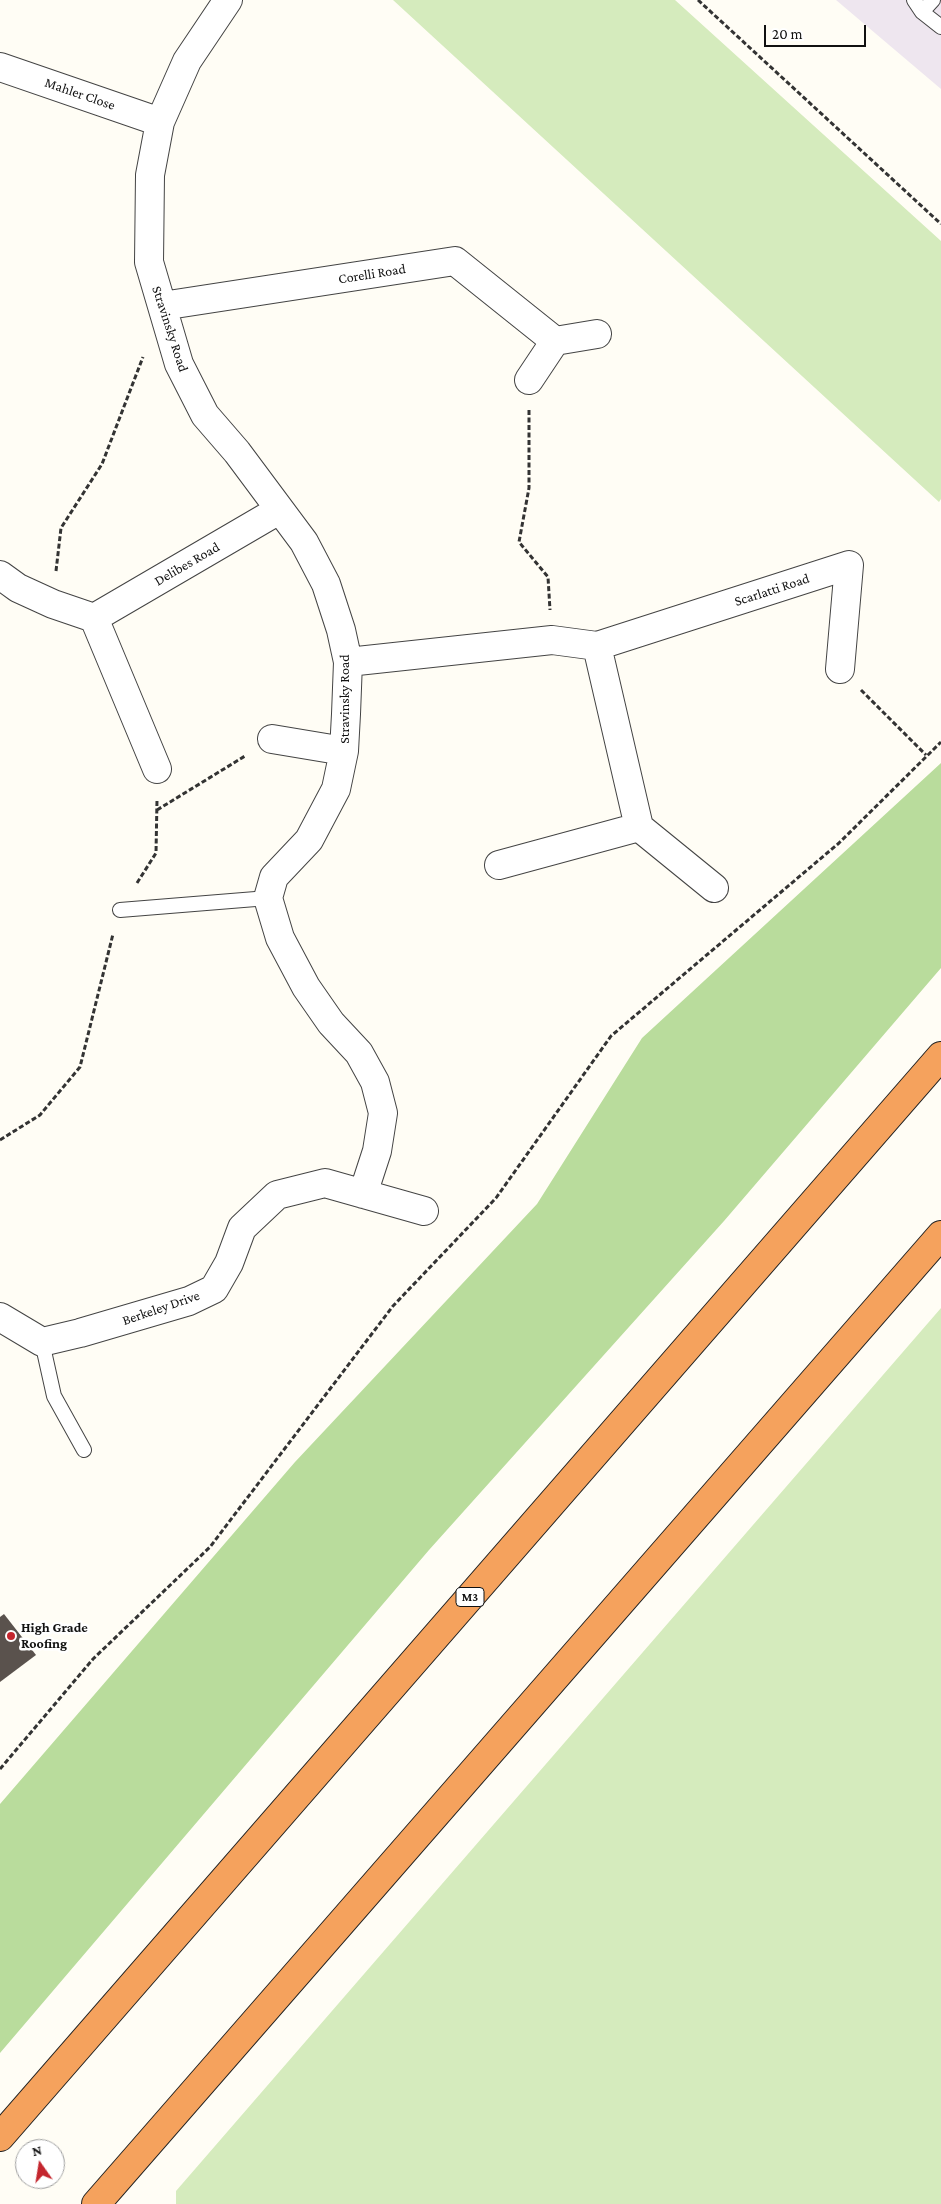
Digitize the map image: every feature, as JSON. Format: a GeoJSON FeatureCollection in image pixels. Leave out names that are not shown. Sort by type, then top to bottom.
{"type":"FeatureCollection","features":[{"type":"Feature","properties":{"kind":"highway","name":"M3"},"geometry":{"type":"LineString","coordinates":[[0,2137],[941,1056]]}},
{"type":"Feature","properties":{"kind":"highway"},"geometry":{"type":"LineString","coordinates":[[96,2204],[941,1235]]}},
{"type":"Feature","properties":{"kind":"street","name":"Stravinsky Road"},"geometry":{"type":"LineString","coordinates":[[228,0],[187,61],[160,122],[150,175],[148,262],[180,364],[205,414],[237,452],[304,542],[326,584],[341,630],[348,662],[344,751],[336,789],[309,840],[274,877],[268,898]]}},
{"type":"Feature","properties":{"kind":"street","name":"Mahler Close"},"geometry":{"type":"LineString","coordinates":[[0,67],[160,122]]}},
{"type":"Feature","properties":{"kind":"street","name":"Corelli Road"},"geometry":{"type":"LineString","coordinates":[[162,306],[455,261],[555,341]]}},
{"type":"Feature","properties":{"kind":"street"},"geometry":{"type":"LineString","coordinates":[[529,380],[555,341],[597,334]]}},
{"type":"Feature","properties":{"kind":"street","name":"Delibes Road"},"geometry":{"type":"LineString","coordinates":[[94,618],[279,510]]}},
{"type":"Feature","properties":{"kind":"street","name":"Scarlatti Road"},"geometry":{"type":"LineString","coordinates":[[348,662],[552,640],[597,646],[849,565],[840,669]]}},
{"type":"Feature","properties":{"kind":"street"},"geometry":{"type":"LineString","coordinates":[[0,575],[18,588],[53,604],[94,618],[157,769]]}},
{"type":"Feature","properties":{"kind":"street"},"geometry":{"type":"LineString","coordinates":[[597,646],[639,827],[714,888]]}},
{"type":"Feature","properties":{"kind":"street","name":"Stravinsky Road"},"geometry":{"type":"LineString","coordinates":[[272,739],[344,751]]}},
{"type":"Feature","properties":{"kind":"street"},"geometry":{"type":"LineString","coordinates":[[499,865],[639,827]]}},
{"type":"Feature","properties":{"kind":"street"},"geometry":{"type":"LineString","coordinates":[[268,898],[280,938],[306,987],[331,1023],[359,1053],[375,1082],[383,1113],[377,1151],[363,1194]]}},
{"type":"Feature","properties":{"kind":"street","name":"Berkeley Drive"},"geometry":{"type":"LineString","coordinates":[[42,1342],[80,1333],[189,1301],[214,1288],[229,1264],[242,1228],[277,1195],[325,1183],[424,1212]]}},
{"type":"Feature","properties":{"kind":"street"},"geometry":{"type":"LineString","coordinates":[[0,1317],[42,1342]]}},
{"type":"Feature","properties":{"kind":"lane"},"geometry":{"type":"LineString","coordinates":[[934,0],[918,6],[941,27]]}},
{"type":"Feature","properties":{"kind":"lane"},"geometry":{"type":"LineString","coordinates":[[120,910],[268,898]]}},
{"type":"Feature","properties":{"kind":"lane"},"geometry":{"type":"LineString","coordinates":[[42,1342],[54,1396],[84,1450]]}},
{"type":"Feature","properties":{"kind":"path"},"geometry":{"type":"LineString","coordinates":[[698,0],[941,224]]}},
{"type":"Feature","properties":{"kind":"path"},"geometry":{"type":"LineString","coordinates":[[53,604],[61,528],[102,464],[146,350]]}},
{"type":"Feature","properties":{"kind":"path"},"geometry":{"type":"LineString","coordinates":[[529,380],[529,488],[519,542],[548,577],[552,640]]}},
{"type":"Feature","properties":{"kind":"path"},"geometry":{"type":"LineString","coordinates":[[840,669],[926,755]]}},
{"type":"Feature","properties":{"kind":"path"},"geometry":{"type":"LineString","coordinates":[[157,811],[272,739]]}},
{"type":"Feature","properties":{"kind":"path"},"geometry":{"type":"LineString","coordinates":[[0,1768],[93,1659],[210,1547],[392,1306],[496,1198],[611,1036],[839,843],[941,742]]}},
{"type":"Feature","properties":{"kind":"path"},"geometry":{"type":"LineString","coordinates":[[0,1140],[40,1115],[80,1067],[120,910],[156,853],[157,769]]}},
{"type":"Feature","properties":{"kind":"shaded area"},"geometry":{"type":"Polygon","coordinates":[[[836,0],[941,0],[941,89],[836,0]]]}},
{"type":"Feature","properties":{"kind":"green space"},"geometry":{"type":"Polygon","coordinates":[[[393,0],[675,0],[941,241],[941,499],[939,502],[393,0]]]}},
{"type":"Feature","properties":{"kind":"green space"},"geometry":{"type":"Polygon","coordinates":[[[941,763],[941,968],[724,1221],[429,1550],[0,2053],[0,1804],[295,1462],[537,1204],[642,1038],[941,763]]]}},
{"type":"Feature","properties":{"kind":"green space"},"geometry":{"type":"Polygon","coordinates":[[[941,1308],[941,2204],[176,2204],[176,2191],[941,1308]]]}},
{"type":"Feature","properties":{"kind":"building","name":"High Grade Roofing"},"geometry":{"type":"Polygon","coordinates":[[[4,1614],[36,1655],[0,1682],[0,1617],[4,1614]]]}},
{"type":"Feature","properties":{"kind":"place","name":"High Grade Roofing"},"geometry":{"type":"Point","coordinates":[11,1636]}}]}
